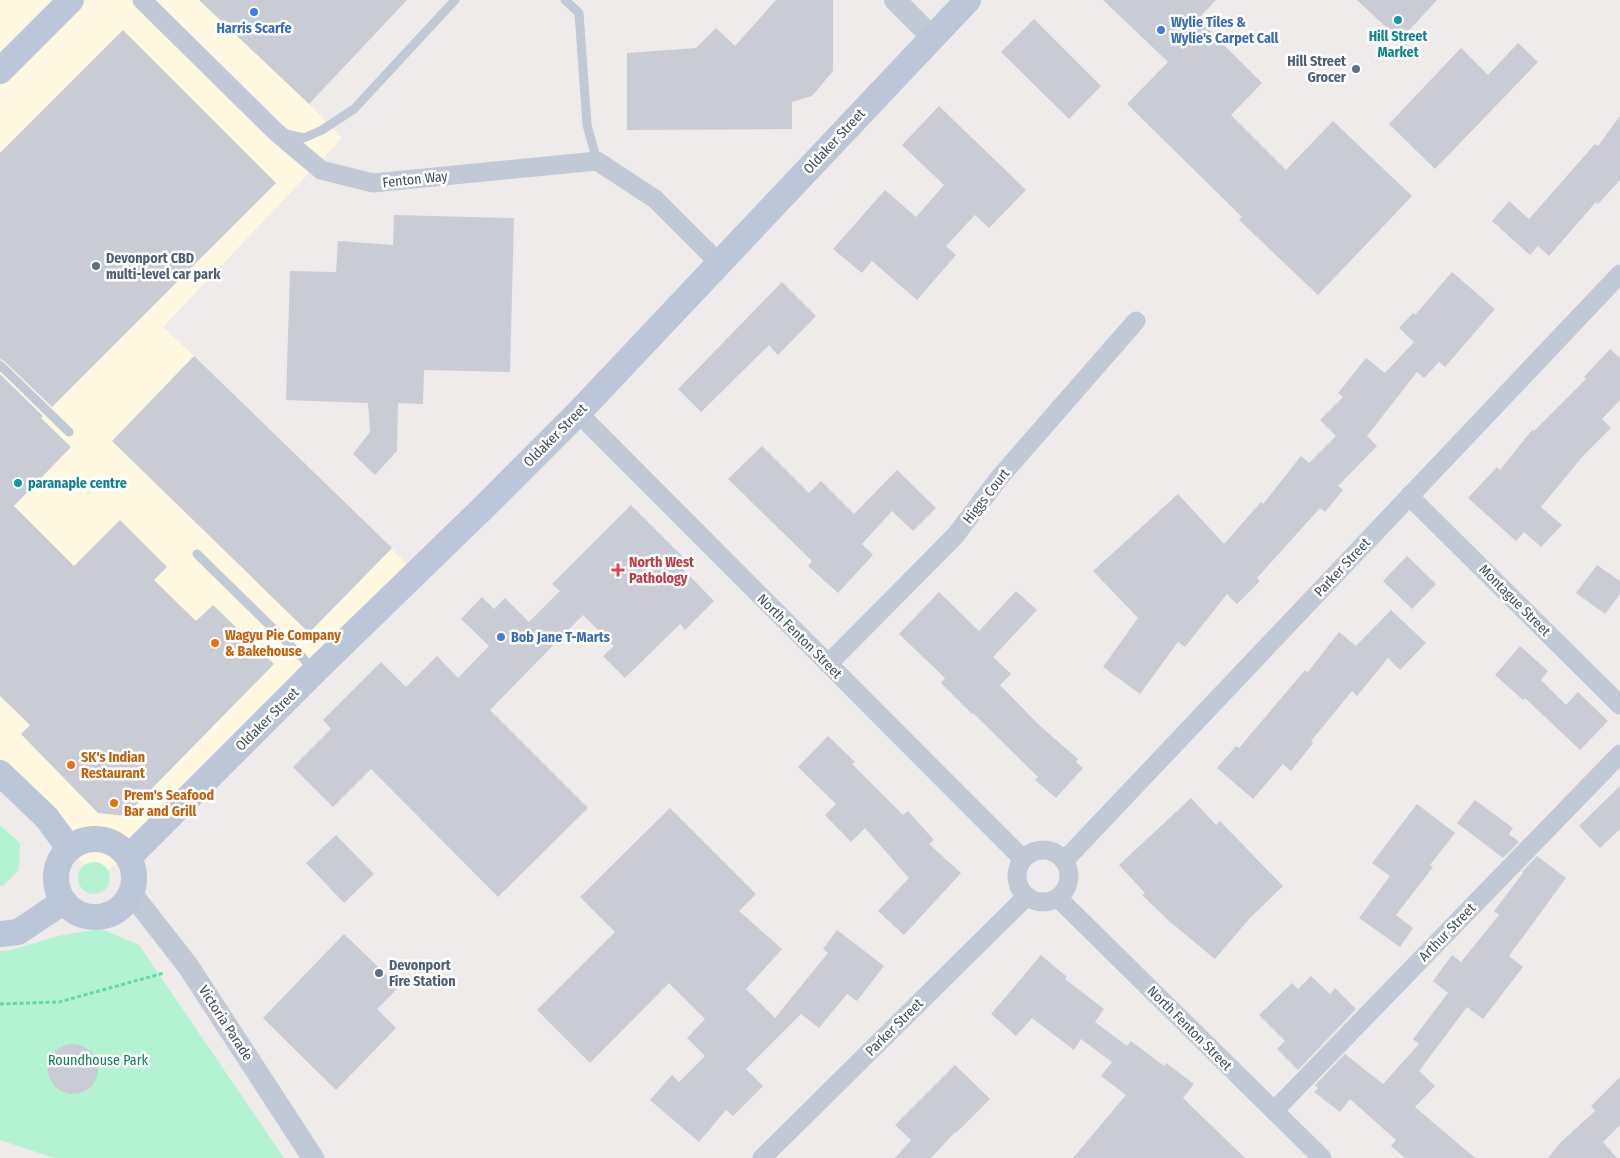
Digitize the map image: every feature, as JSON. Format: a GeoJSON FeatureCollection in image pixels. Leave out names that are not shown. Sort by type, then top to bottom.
{"type":"FeatureCollection","features":[{"type":"Feature","properties":{"kind":"main road"},"geometry":{"type":"LineString","coordinates":[[0,71],[71,0]]}},
{"type":"Feature","properties":{"kind":"main road","name":"Oldaker Street"},"geometry":{"type":"LineString","coordinates":[[129,857],[578,413],[968,0]]}},
{"type":"Feature","properties":{"kind":"main road"},"geometry":{"type":"LineString","coordinates":[[0,773],[47,818],[69,848]]}},
{"type":"Feature","properties":{"kind":"main road"},"geometry":{"type":"LineString","coordinates":[[93,838],[108,841],[120,848],[129,857],[133,868],[134,880],[131,893],[121,908],[109,915],[96,918],[82,916],[70,910],[63,902],[56,886],[56,872],[60,859],[69,848],[81,841],[93,838]]}},
{"type":"Feature","properties":{"kind":"main road"},"geometry":{"type":"LineString","coordinates":[[0,934],[18,932],[63,902]]}},
{"type":"Feature","properties":{"kind":"street","name":"Fenton Way"},"geometry":{"type":"LineString","coordinates":[[142,0],[276,132],[321,170],[373,184],[597,161]]}},
{"type":"Feature","properties":{"kind":"street"},"geometry":{"type":"LineString","coordinates":[[895,0],[932,37]]}},
{"type":"Feature","properties":{"kind":"street"},"geometry":{"type":"LineString","coordinates":[[597,161],[655,199],[720,263]]}},
{"type":"Feature","properties":{"kind":"street","name":"Parker Street"},"geometry":{"type":"LineString","coordinates":[[1064,861],[1620,274]]}},
{"type":"Feature","properties":{"kind":"street","name":"Higgs Court"},"geometry":{"type":"LineString","coordinates":[[828,664],[955,536],[999,478],[1136,321]]}},
{"type":"Feature","properties":{"kind":"street","name":"North Fenton Street"},"geometry":{"type":"LineString","coordinates":[[578,413],[1023,859]]}},
{"type":"Feature","properties":{"kind":"street","name":"Montague Street"},"geometry":{"type":"LineString","coordinates":[[1409,496],[1620,705]]}},
{"type":"Feature","properties":{"kind":"street","name":"Arthur Street"},"geometry":{"type":"LineString","coordinates":[[1274,1111],[1620,754]]}},
{"type":"Feature","properties":{"kind":"street"},"geometry":{"type":"LineString","coordinates":[[1039,851],[1048,851],[1057,854],[1064,861],[1068,874],[1068,884],[1058,898],[1041,902],[1026,896],[1020,889],[1017,881],[1017,872],[1023,859],[1039,851]]}},
{"type":"Feature","properties":{"kind":"street","name":"Victoria Parade"},"geometry":{"type":"LineString","coordinates":[[131,893],[188,966],[313,1158]]}},
{"type":"Feature","properties":{"kind":"street","name":"Parker Street"},"geometry":{"type":"LineString","coordinates":[[762,1158],[1026,896]]}},
{"type":"Feature","properties":{"kind":"street","name":"North Fenton Street"},"geometry":{"type":"LineString","coordinates":[[1058,898],[1322,1158]]}},
{"type":"Feature","properties":{"kind":"lane"},"geometry":{"type":"LineString","coordinates":[[276,132],[304,138],[322,130],[354,109],[455,0]]}},
{"type":"Feature","properties":{"kind":"lane"},"geometry":{"type":"LineString","coordinates":[[564,0],[579,13],[586,124],[597,161]]}},
{"type":"Feature","properties":{"kind":"lane"},"geometry":{"type":"LineString","coordinates":[[0,365],[69,432]]}},
{"type":"Feature","properties":{"kind":"lane"},"geometry":{"type":"LineString","coordinates":[[197,554],[303,658],[314,672]]}},
{"type":"Feature","properties":{"kind":"path"},"geometry":{"type":"LineString","coordinates":[[0,1004],[59,1002],[188,966]]}},
{"type":"Feature","properties":{"kind":"shaded area"},"geometry":{"type":"Polygon","coordinates":[[[0,0],[407,0],[309,104],[342,138],[163,327],[416,573],[129,857],[95,876],[0,773],[0,0]]]}},
{"type":"Feature","properties":{"kind":"green space"},"geometry":{"type":"Polygon","coordinates":[[[0,825],[20,843],[19,870],[3,886],[0,886],[0,825]]]}},
{"type":"Feature","properties":{"kind":"green space"},"geometry":{"type":"Polygon","coordinates":[[[94,862],[105,867],[110,878],[105,889],[94,894],[83,889],[78,878],[83,867],[94,862]]]}},
{"type":"Feature","properties":{"kind":"green space","name":"Roundhouse Park"},"geometry":{"type":"Polygon","coordinates":[[[102,929],[139,945],[284,1158],[54,1158],[0,1140],[0,951],[7,951],[62,935],[102,929]]]}},
{"type":"Feature","properties":{"kind":"building"},"geometry":{"type":"Polygon","coordinates":[[[199,0],[407,0],[309,104],[199,0]]]}},
{"type":"Feature","properties":{"kind":"building"},"geometry":{"type":"Polygon","coordinates":[[[776,0],[833,0],[833,71],[812,96],[792,102],[792,129],[627,130],[627,53],[696,48],[716,28],[735,46],[776,0]]]}},
{"type":"Feature","properties":{"kind":"building"},"geometry":{"type":"Polygon","coordinates":[[[1103,0],[1216,0],[1198,19],[1262,83],[1231,115],[1286,170],[1333,121],[1412,196],[1318,295],[1239,220],[1242,217],[1127,104],[1168,62],[1103,0]]]}},
{"type":"Feature","properties":{"kind":"building","name":"Hill Street Market"},"geometry":{"type":"Polygon","coordinates":[[[1357,0],[1437,0],[1400,40],[1357,0]]]}},
{"type":"Feature","properties":{"kind":"building"},"geometry":{"type":"Polygon","coordinates":[[[1034,19],[1101,86],[1069,119],[1001,52],[1034,19]]]}},
{"type":"Feature","properties":{"kind":"building","name":"Devonport CBD multi-level car park"},"geometry":{"type":"Polygon","coordinates":[[[123,30],[276,183],[52,407],[0,359],[0,153],[123,30]]]}},
{"type":"Feature","properties":{"kind":"building"},"geometry":{"type":"Polygon","coordinates":[[[1518,43],[1538,62],[1435,169],[1389,124],[1461,48],[1488,75],[1518,43]]]}},
{"type":"Feature","properties":{"kind":"building"},"geometry":{"type":"Polygon","coordinates":[[[939,106],[1026,190],[989,228],[975,215],[946,246],[956,255],[917,300],[872,261],[862,273],[833,249],[885,190],[916,217],[944,185],[902,145],[939,106]]]}},
{"type":"Feature","properties":{"kind":"building"},"geometry":{"type":"Polygon","coordinates":[[[1620,116],[1620,180],[1598,204],[1596,202],[1549,256],[1538,246],[1530,255],[1492,221],[1509,201],[1529,219],[1595,144],[1598,146],[1620,116]]]}},
{"type":"Feature","properties":{"kind":"building"},"geometry":{"type":"Polygon","coordinates":[[[394,215],[514,218],[510,372],[424,370],[423,404],[398,403],[397,451],[375,475],[353,454],[370,432],[368,403],[286,400],[290,271],[336,272],[338,241],[393,245],[394,215]]]}},
{"type":"Feature","properties":{"kind":"building"},"geometry":{"type":"Polygon","coordinates":[[[1452,272],[1495,309],[1445,367],[1439,362],[1424,378],[1417,372],[1367,436],[1377,446],[1338,486],[1343,490],[1325,512],[1320,508],[1257,578],[1260,581],[1237,604],[1227,594],[1185,647],[1178,642],[1140,694],[1103,667],[1138,618],[1093,571],[1178,494],[1224,544],[1261,502],[1263,504],[1301,456],[1309,463],[1336,436],[1320,420],[1343,397],[1338,393],[1366,358],[1385,373],[1414,342],[1399,328],[1413,313],[1415,315],[1452,272]]]}},
{"type":"Feature","properties":{"kind":"building"},"geometry":{"type":"Polygon","coordinates":[[[782,282],[816,316],[778,355],[769,345],[701,412],[678,389],[782,282]]]}},
{"type":"Feature","properties":{"kind":"building"},"geometry":{"type":"Polygon","coordinates":[[[1610,349],[1620,358],[1620,400],[1602,419],[1611,428],[1582,457],[1541,507],[1562,525],[1541,547],[1524,532],[1516,541],[1468,498],[1497,467],[1500,470],[1532,430],[1534,431],[1586,379],[1584,377],[1610,349]]]}},
{"type":"Feature","properties":{"kind":"building"},"geometry":{"type":"Polygon","coordinates":[[[194,356],[392,548],[309,633],[112,441],[194,356]]]}},
{"type":"Feature","properties":{"kind":"building"},"geometry":{"type":"Polygon","coordinates":[[[0,374],[43,416],[41,418],[71,447],[14,506],[74,566],[120,520],[167,567],[154,580],[196,621],[213,605],[274,664],[125,816],[98,813],[21,734],[30,725],[0,696],[0,374]]]}},
{"type":"Feature","properties":{"kind":"building"},"geometry":{"type":"Polygon","coordinates":[[[762,446],[809,493],[821,481],[854,514],[897,470],[936,508],[913,531],[892,511],[862,544],[873,555],[838,593],[808,566],[812,561],[728,479],[762,446]]]}},
{"type":"Feature","properties":{"kind":"building"},"geometry":{"type":"Polygon","coordinates":[[[631,505],[683,557],[677,563],[714,601],[685,630],[680,624],[625,678],[603,656],[614,646],[583,615],[490,710],[588,808],[498,897],[371,769],[333,807],[293,767],[331,729],[323,720],[381,662],[406,687],[437,656],[458,678],[489,646],[461,619],[482,597],[494,609],[505,598],[529,622],[560,591],[552,584],[631,505]]]}},
{"type":"Feature","properties":{"kind":"building"},"geometry":{"type":"Polygon","coordinates":[[[1407,556],[1436,584],[1412,609],[1383,581],[1407,556]]]}},
{"type":"Feature","properties":{"kind":"building"},"geometry":{"type":"Polygon","coordinates":[[[1597,565],[1620,581],[1620,594],[1605,614],[1576,593],[1597,565]]]}},
{"type":"Feature","properties":{"kind":"building"},"geometry":{"type":"Polygon","coordinates":[[[1016,591],[1037,610],[993,657],[1011,674],[1000,685],[1039,725],[1078,759],[1076,762],[1083,768],[1056,798],[1035,780],[1038,777],[941,683],[945,678],[899,634],[939,592],[979,631],[1016,591]]]}},
{"type":"Feature","properties":{"kind":"building"},"geometry":{"type":"Polygon","coordinates":[[[1391,610],[1426,643],[1400,670],[1388,658],[1357,696],[1352,691],[1311,741],[1313,743],[1291,771],[1283,764],[1253,799],[1217,768],[1236,746],[1239,748],[1305,670],[1308,672],[1339,632],[1356,646],[1391,610]]]}},
{"type":"Feature","properties":{"kind":"building"},"geometry":{"type":"Polygon","coordinates":[[[1520,646],[1548,671],[1541,680],[1566,705],[1578,692],[1608,721],[1580,750],[1525,698],[1523,700],[1495,675],[1520,646]]]}},
{"type":"Feature","properties":{"kind":"building"},"geometry":{"type":"Polygon","coordinates":[[[828,736],[855,762],[852,764],[903,815],[908,811],[934,840],[929,844],[961,873],[904,935],[878,911],[909,878],[865,828],[851,842],[825,815],[836,804],[798,767],[828,736]]]}},
{"type":"Feature","properties":{"kind":"building"},"geometry":{"type":"Polygon","coordinates":[[[1620,786],[1620,829],[1600,848],[1579,826],[1620,786]]]}},
{"type":"Feature","properties":{"kind":"building"},"geometry":{"type":"Polygon","coordinates":[[[1191,798],[1216,825],[1220,821],[1283,886],[1250,918],[1215,959],[1169,921],[1142,895],[1145,893],[1119,865],[1191,798]]]}},
{"type":"Feature","properties":{"kind":"building"},"geometry":{"type":"Polygon","coordinates":[[[1475,800],[1513,828],[1509,834],[1519,842],[1503,858],[1457,823],[1475,800]]]}},
{"type":"Feature","properties":{"kind":"building"},"geometry":{"type":"Polygon","coordinates":[[[1417,804],[1455,833],[1430,865],[1433,867],[1396,915],[1413,928],[1400,947],[1359,918],[1390,876],[1372,863],[1417,804]]]}},
{"type":"Feature","properties":{"kind":"building"},"geometry":{"type":"Polygon","coordinates":[[[670,808],[756,894],[739,911],[782,949],[746,989],[775,1018],[828,953],[823,949],[837,930],[884,966],[857,1001],[847,994],[819,1028],[801,1014],[746,1069],[763,1086],[733,1116],[726,1110],[699,1142],[650,1100],[672,1075],[679,1082],[705,1056],[687,1038],[705,1019],[669,983],[590,1063],[537,1010],[615,932],[580,897],[670,808]]]}},
{"type":"Feature","properties":{"kind":"building"},"geometry":{"type":"Polygon","coordinates":[[[336,835],[374,874],[344,903],[306,863],[336,835]]]}},
{"type":"Feature","properties":{"kind":"building"},"geometry":{"type":"Polygon","coordinates":[[[1537,856],[1566,878],[1509,956],[1523,967],[1483,1019],[1467,1007],[1419,1071],[1435,1086],[1415,1107],[1475,1158],[1405,1158],[1391,1146],[1396,1140],[1350,1099],[1340,1112],[1314,1092],[1318,1088],[1315,1085],[1345,1054],[1383,1084],[1419,1044],[1413,1039],[1448,993],[1433,981],[1452,955],[1461,962],[1499,915],[1494,911],[1522,872],[1537,856]]]}},
{"type":"Feature","properties":{"kind":"building"},"geometry":{"type":"Polygon","coordinates":[[[344,934],[399,987],[377,1009],[396,1028],[336,1090],[263,1018],[344,934]]]}},
{"type":"Feature","properties":{"kind":"building"},"geometry":{"type":"Polygon","coordinates":[[[1041,955],[1067,977],[1065,979],[1104,1009],[1095,1022],[1127,1046],[1131,1041],[1164,1066],[1166,1063],[1194,1084],[1183,1098],[1245,1158],[1073,1158],[1126,1095],[1101,1076],[1112,1062],[1081,1039],[1074,1050],[1032,1018],[1016,1036],[991,1014],[1041,955]]]}},
{"type":"Feature","properties":{"kind":"building"},"geometry":{"type":"Polygon","coordinates":[[[1311,976],[1330,994],[1335,988],[1356,1009],[1298,1070],[1277,1049],[1285,1041],[1259,1015],[1292,983],[1298,989],[1311,976]]]}},
{"type":"Feature","properties":{"kind":"building"},"geometry":{"type":"Polygon","coordinates":[[[68,1044],[78,1044],[91,1051],[98,1064],[98,1074],[91,1087],[78,1094],[68,1094],[59,1090],[52,1083],[48,1074],[48,1064],[52,1055],[59,1048],[68,1044]]]}},
{"type":"Feature","properties":{"kind":"building"},"geometry":{"type":"Polygon","coordinates":[[[955,1065],[990,1099],[931,1158],[895,1158],[911,1140],[895,1125],[955,1065]]]}},
{"type":"Feature","properties":{"kind":"building"},"geometry":{"type":"Polygon","coordinates":[[[1620,1077],[1620,1125],[1603,1142],[1617,1158],[1548,1158],[1562,1141],[1595,1111],[1591,1106],[1620,1077]]]}},
{"type":"Feature","properties":{"kind":"place","name":"Harris Scarfe"},"geometry":{"type":"Point","coordinates":[254,12]}},
{"type":"Feature","properties":{"kind":"place","name":"Hill Street Market"},"geometry":{"type":"Point","coordinates":[1398,20]}},
{"type":"Feature","properties":{"kind":"place","name":"Wylie Tiles & Wylie's Carpet Call"},"geometry":{"type":"Point","coordinates":[1161,30]}},
{"type":"Feature","properties":{"kind":"place","name":"Hill Street Grocer"},"geometry":{"type":"Point","coordinates":[1356,69]}},
{"type":"Feature","properties":{"kind":"place","name":"Devonport CBD multi-level car park"},"geometry":{"type":"Point","coordinates":[96,266]}},
{"type":"Feature","properties":{"kind":"place","name":"paranaple centre"},"geometry":{"type":"Point","coordinates":[18,483]}},
{"type":"Feature","properties":{"kind":"place","name":"North West Pathology"},"geometry":{"type":"Point","coordinates":[618,570]}},
{"type":"Feature","properties":{"kind":"place","name":"Bob Jane T-Marts"},"geometry":{"type":"Point","coordinates":[501,637]}},
{"type":"Feature","properties":{"kind":"place","name":"Wagyu Pie Company & Bakehouse"},"geometry":{"type":"Point","coordinates":[215,643]}},
{"type":"Feature","properties":{"kind":"place","name":"SK's Indian Restaurant"},"geometry":{"type":"Point","coordinates":[71,765]}},
{"type":"Feature","properties":{"kind":"place","name":"Prem's Seafood Bar and Grill"},"geometry":{"type":"Point","coordinates":[114,803]}},
{"type":"Feature","properties":{"kind":"place","name":"Devonport Fire Station"},"geometry":{"type":"Point","coordinates":[379,973]}}]}
